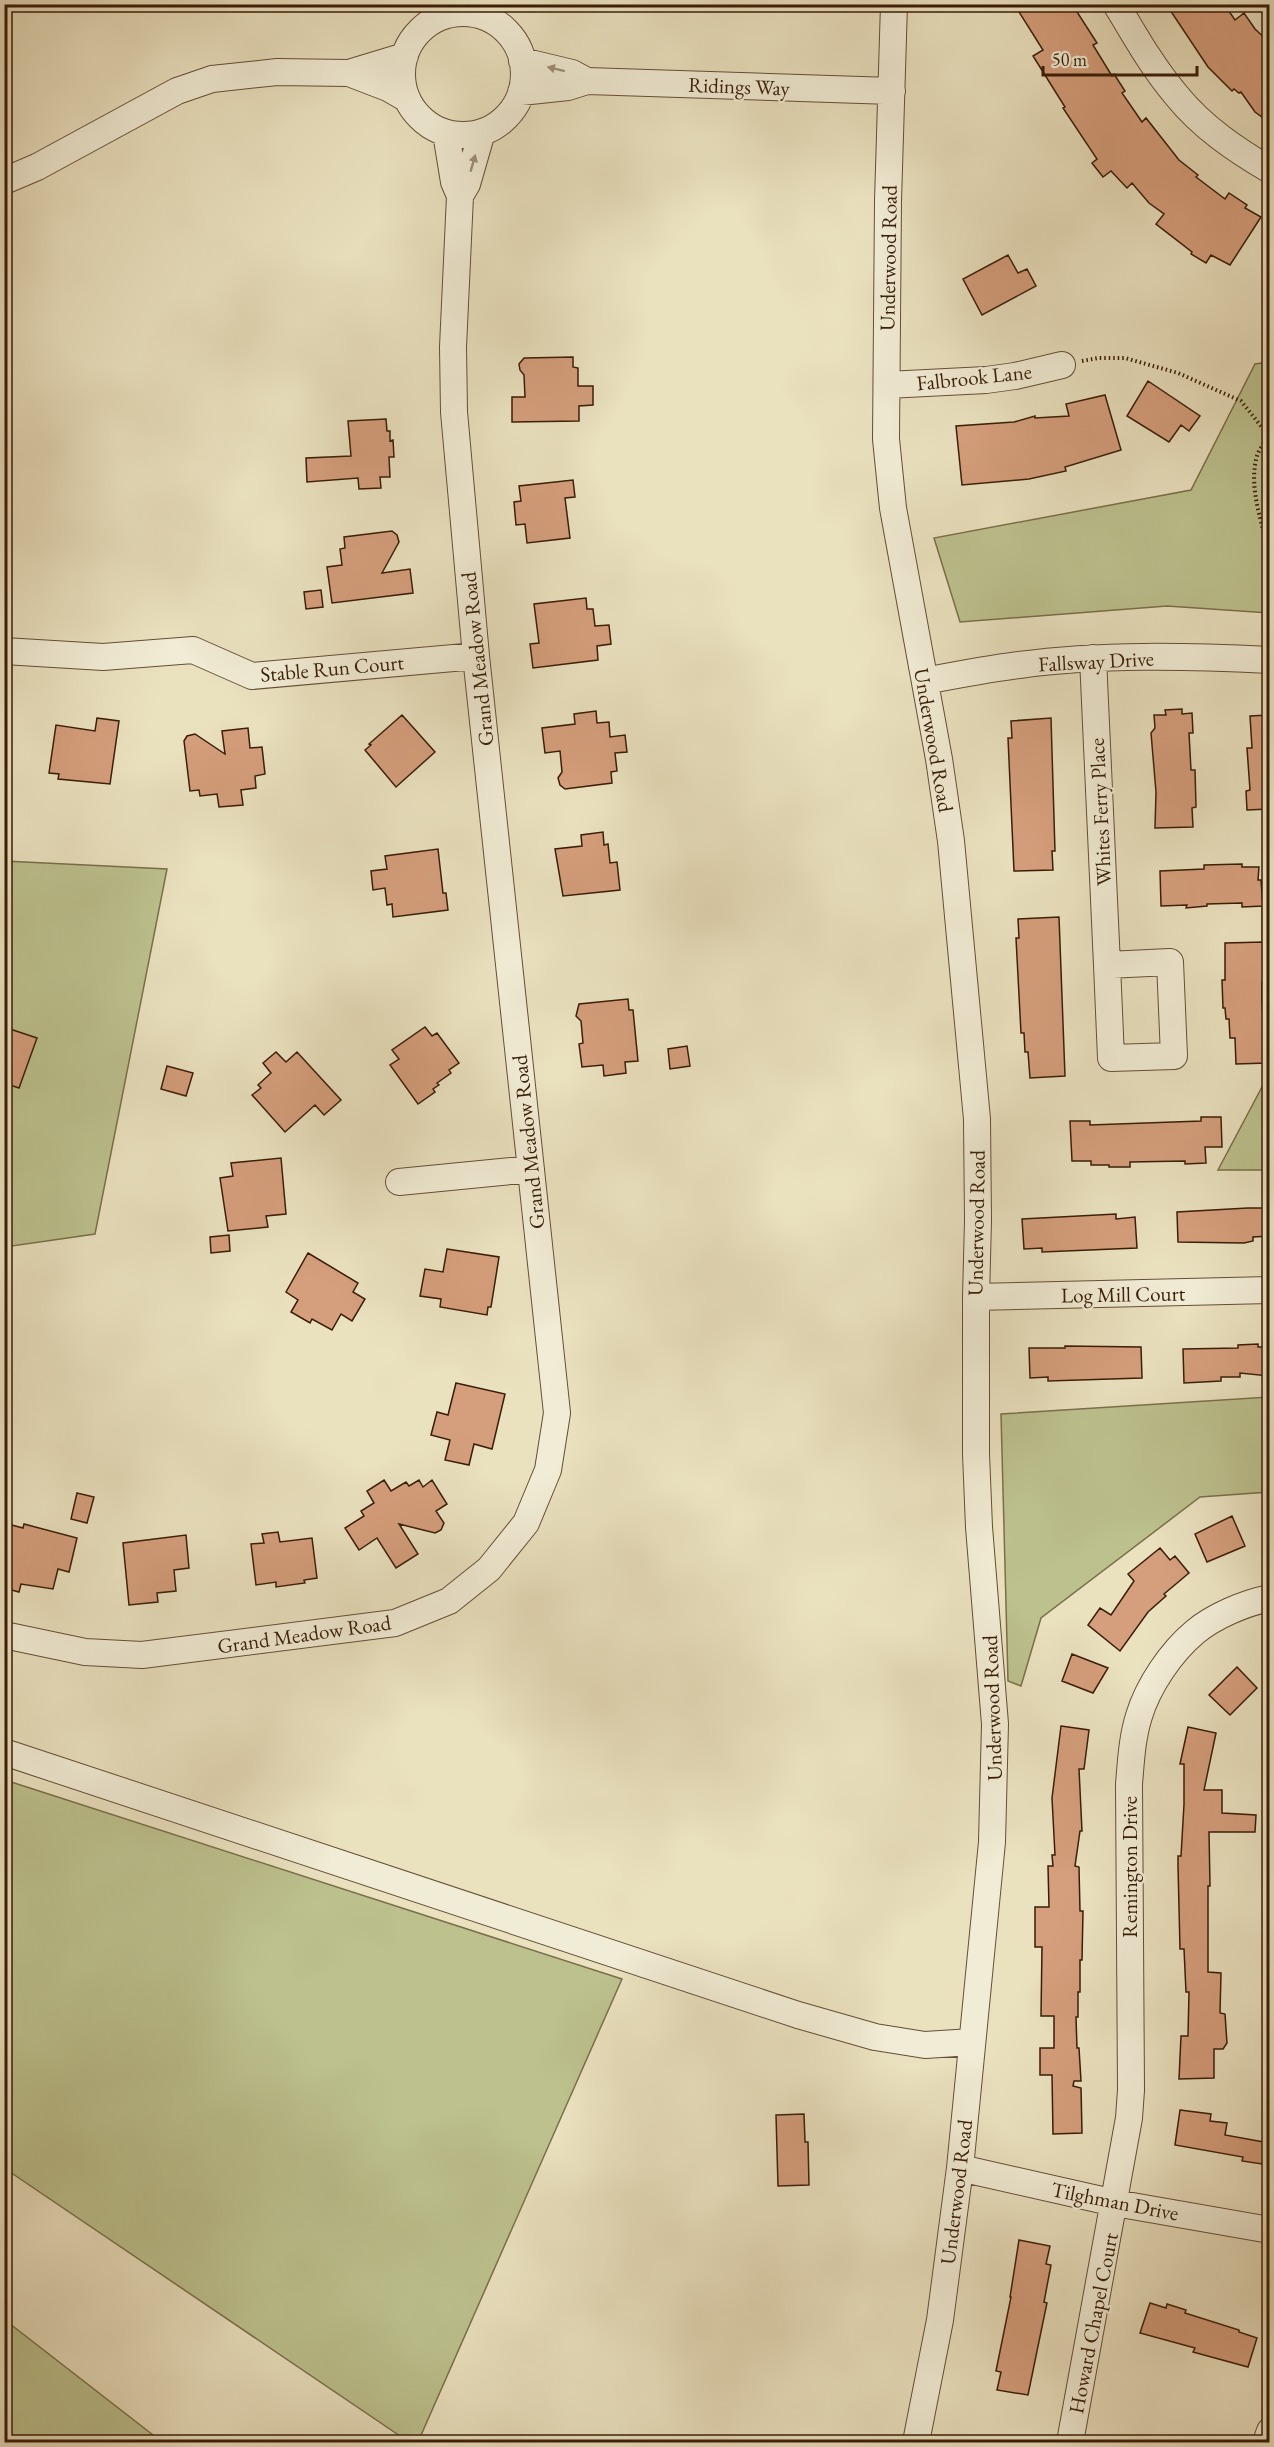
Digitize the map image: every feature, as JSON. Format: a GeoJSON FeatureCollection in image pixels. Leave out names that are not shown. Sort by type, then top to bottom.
{"type":"FeatureCollection","features":[{"type":"Feature","properties":{"kind":"street","name":"Underwood Road"},"geometry":{"type":"LineString","coordinates":[[894,4],[886,440],[892,508],[925,681],[951,841],[977,1119],[975,1454],[995,1747],[992,1842],[960,2168],[940,2320],[916,2442]]}},
{"type":"Feature","properties":{"kind":"street"},"geometry":{"type":"LineString","coordinates":[[1116,4],[1156,70],[1178,98],[1205,124],[1239,151],[1269,170]]}},
{"type":"Feature","properties":{"kind":"street"},"geometry":{"type":"LineString","coordinates":[[474,10],[498,24],[518,47],[524,77],[521,93],[504,120],[482,132],[458,135],[446,133],[428,125],[416,114],[407,99],[402,84],[402,68],[414,37],[425,26],[444,11],[456,14],[474,10]]}},
{"type":"Feature","properties":{"kind":"street"},"geometry":{"type":"LineString","coordinates":[[4,181],[37,167],[177,91],[212,80],[277,72],[349,73],[405,56]]}},
{"type":"Feature","properties":{"kind":"street","name":"Ridings Way"},"geometry":{"type":"LineString","coordinates":[[522,61],[572,73],[587,81]]}},
{"type":"Feature","properties":{"kind":"street"},"geometry":{"type":"LineString","coordinates":[[349,73],[388,88],[407,99]]}},
{"type":"Feature","properties":{"kind":"street","name":"Ridings Way"},"geometry":{"type":"LineString","coordinates":[[521,93],[568,87],[587,81],[892,91]]}},
{"type":"Feature","properties":{"kind":"street","name":"Grand Meadow Road"},"geometry":{"type":"LineString","coordinates":[[460,196],[467,184],[482,132]]}},
{"type":"Feature","properties":{"kind":"street","name":"Grand Meadow Road"},"geometry":{"type":"LineString","coordinates":[[4,1635],[85,1652],[142,1655],[395,1623],[449,1601],[489,1569],[526,1522],[548,1470],[557,1413],[476,656],[454,412],[453,347],[460,196],[454,182],[446,133]]}},
{"type":"Feature","properties":{"kind":"street","name":"Falbrook Lane"},"geometry":{"type":"LineString","coordinates":[[887,385],[996,379],[1062,365]]}},
{"type":"Feature","properties":{"kind":"street","name":"Stable Run Court"},"geometry":{"type":"LineString","coordinates":[[4,651],[103,657],[193,650],[252,676],[476,656]]}},
{"type":"Feature","properties":{"kind":"street","name":"Fallsway Drive"},"geometry":{"type":"LineString","coordinates":[[925,681],[1020,664],[1093,658],[1182,657],[1269,660]]}},
{"type":"Feature","properties":{"kind":"street","name":"Whites Ferry Place"},"geometry":{"type":"LineString","coordinates":[[1093,658],[1107,965]]}},
{"type":"Feature","properties":{"kind":"street"},"geometry":{"type":"LineString","coordinates":[[399,1182],[531,1169]]}},
{"type":"Feature","properties":{"kind":"street","name":"Log Mill Court"},"geometry":{"type":"LineString","coordinates":[[976,1298],[1269,1290]]}},
{"type":"Feature","properties":{"kind":"street","name":"Remington Drive"},"geometry":{"type":"LineString","coordinates":[[1115,2203],[1129,2118],[1131,2090],[1129,1784],[1132,1749],[1139,1715],[1156,1680],[1175,1653],[1195,1632],[1225,1614],[1269,1598]]}},
{"type":"Feature","properties":{"kind":"street"},"geometry":{"type":"LineString","coordinates":[[4,1752],[798,2015],[875,2037],[925,2045],[972,2042]]}},
{"type":"Feature","properties":{"kind":"street","name":"Tilghman Drive"},"geometry":{"type":"LineString","coordinates":[[960,2168],[1115,2203],[1269,2230]]}},
{"type":"Feature","properties":{"kind":"street","name":"Howard Chapel Court"},"geometry":{"type":"LineString","coordinates":[[1070,2442],[1115,2203]]}},
{"type":"Feature","properties":{"kind":"street"},"geometry":{"type":"LineString","coordinates":[[1266,2442],[1269,2431]]}},
{"type":"Feature","properties":{"kind":"path"},"geometry":{"type":"LineString","coordinates":[[1062,365],[1098,358],[1125,358],[1179,373],[1241,401],[1269,436],[1257,453],[1254,469],[1259,512],[1269,554]]}},
{"type":"Feature","properties":{"kind":"green space"},"geometry":{"type":"Polygon","coordinates":[[[1269,362],[1269,613],[1167,606],[960,622],[934,538],[1191,490],[1255,364],[1269,362]]]}},
{"type":"Feature","properties":{"kind":"green space"},"geometry":{"type":"Polygon","coordinates":[[[4,861],[167,869],[95,1234],[5,1247],[4,861]]]}},
{"type":"Feature","properties":{"kind":"green space"},"geometry":{"type":"Polygon","coordinates":[[[1262,900],[1270,903],[1269,1170],[1218,1170],[1263,1085],[1262,900]]]}},
{"type":"Feature","properties":{"kind":"green space"},"geometry":{"type":"Polygon","coordinates":[[[1269,1397],[1269,1492],[1200,1497],[1041,1618],[1021,1686],[1008,1681],[1001,1414],[1269,1397]]]}},
{"type":"Feature","properties":{"kind":"green space"},"geometry":{"type":"Polygon","coordinates":[[[5,1780],[622,1979],[418,2442],[409,2442],[7,2170],[5,2174],[5,1780]]]}},
{"type":"Feature","properties":{"kind":"green space"},"geometry":{"type":"Polygon","coordinates":[[[5,2320],[162,2442],[5,2442],[5,2320]]]}},
{"type":"Feature","properties":{"kind":"building"},"geometry":{"type":"Polygon","coordinates":[[[1014,4],[1072,4],[1097,43],[1093,45],[1112,76],[1114,74],[1125,91],[1122,93],[1142,122],[1146,118],[1179,160],[1198,175],[1196,177],[1225,199],[1229,193],[1247,205],[1245,208],[1261,217],[1230,265],[1211,255],[1206,263],[1191,254],[1192,252],[1156,224],[1164,214],[1149,203],[1132,183],[1127,188],[1111,171],[1103,177],[1092,163],[1097,159],[1063,108],[1065,107],[1033,56],[1043,50],[1014,4]]]}},
{"type":"Feature","properties":{"kind":"building"},"geometry":{"type":"Polygon","coordinates":[[[1166,4],[1224,4],[1235,20],[1244,13],[1255,29],[1269,42],[1269,122],[1255,112],[1241,92],[1234,89],[1232,91],[1208,67],[1166,4]]]}},
{"type":"Feature","properties":{"kind":"building"},"geometry":{"type":"Polygon","coordinates":[[[1008,255],[1018,273],[1027,269],[1036,286],[982,315],[963,279],[1008,255]]]}},
{"type":"Feature","properties":{"kind":"building"},"geometry":{"type":"Polygon","coordinates":[[[573,357],[573,367],[578,368],[578,386],[593,386],[593,405],[579,406],[579,421],[512,422],[512,397],[525,397],[524,375],[519,364],[524,358],[573,357]]]}},
{"type":"Feature","properties":{"kind":"building"},"geometry":{"type":"Polygon","coordinates":[[[1148,381],[1200,416],[1189,431],[1181,425],[1169,442],[1127,416],[1148,381]]]}},
{"type":"Feature","properties":{"kind":"building"},"geometry":{"type":"Polygon","coordinates":[[[1105,395],[1121,450],[1065,467],[1066,471],[1029,479],[962,485],[956,426],[1014,422],[1035,416],[1035,418],[1069,416],[1066,404],[1105,395]]]}},
{"type":"Feature","properties":{"kind":"building"},"geometry":{"type":"Polygon","coordinates":[[[386,419],[390,441],[393,440],[394,457],[389,457],[390,477],[380,477],[381,488],[359,489],[358,478],[307,482],[306,458],[351,456],[348,421],[386,419]]]}},
{"type":"Feature","properties":{"kind":"building"},"geometry":{"type":"Polygon","coordinates":[[[573,480],[575,497],[565,498],[570,538],[527,543],[525,524],[516,525],[514,502],[521,501],[519,486],[573,480]]]}},
{"type":"Feature","properties":{"kind":"building"},"geometry":{"type":"Polygon","coordinates":[[[392,531],[397,535],[399,542],[382,573],[410,569],[413,593],[332,603],[327,567],[342,565],[340,549],[345,548],[344,537],[392,531]]]}},
{"type":"Feature","properties":{"kind":"building"},"geometry":{"type":"Polygon","coordinates":[[[321,590],[323,607],[306,609],[304,592],[321,590]]]}},
{"type":"Feature","properties":{"kind":"building"},"geometry":{"type":"Polygon","coordinates":[[[586,598],[587,609],[593,609],[595,626],[609,625],[611,644],[597,646],[598,660],[533,668],[530,644],[539,643],[534,604],[586,598]]]}},
{"type":"Feature","properties":{"kind":"building"},"geometry":{"type":"Polygon","coordinates":[[[1182,709],[1182,714],[1192,713],[1193,733],[1189,733],[1191,770],[1195,770],[1196,807],[1192,808],[1193,827],[1155,828],[1156,792],[1151,733],[1155,728],[1154,715],[1166,715],[1165,710],[1182,709]]]}},
{"type":"Feature","properties":{"kind":"building"},"geometry":{"type":"Polygon","coordinates":[[[596,711],[597,723],[609,722],[610,737],[625,735],[627,752],[615,753],[617,771],[611,772],[612,783],[565,789],[560,785],[558,778],[562,772],[560,751],[545,753],[542,728],[575,724],[574,714],[596,711]]]}},
{"type":"Feature","properties":{"kind":"building"},"geometry":{"type":"Polygon","coordinates":[[[402,715],[435,752],[396,787],[365,750],[402,715]]]}},
{"type":"Feature","properties":{"kind":"building"},"geometry":{"type":"Polygon","coordinates":[[[1269,715],[1269,809],[1247,810],[1246,791],[1250,790],[1247,748],[1252,748],[1250,716],[1269,715]]]}},
{"type":"Feature","properties":{"kind":"building"},"geometry":{"type":"Polygon","coordinates":[[[97,718],[119,721],[110,784],[58,779],[59,774],[49,773],[56,725],[95,731],[97,718]]]}},
{"type":"Feature","properties":{"kind":"building"},"geometry":{"type":"Polygon","coordinates":[[[1051,718],[1055,851],[1052,851],[1053,870],[1014,871],[1008,738],[1012,738],[1011,721],[1051,718]]]}},
{"type":"Feature","properties":{"kind":"building"},"geometry":{"type":"Polygon","coordinates":[[[248,728],[250,748],[262,747],[265,774],[255,776],[256,788],[241,790],[243,805],[219,807],[217,794],[200,796],[199,790],[190,791],[184,741],[187,736],[195,734],[225,754],[222,731],[248,728]]]}},
{"type":"Feature","properties":{"kind":"building"},"geometry":{"type":"Polygon","coordinates":[[[603,832],[604,845],[608,844],[610,863],[617,862],[620,890],[563,896],[555,849],[582,846],[581,835],[603,832]]]}},
{"type":"Feature","properties":{"kind":"building"},"geometry":{"type":"Polygon","coordinates":[[[438,849],[443,893],[446,893],[448,910],[393,917],[392,904],[387,905],[385,888],[373,890],[371,871],[387,869],[385,856],[438,849]]]}},
{"type":"Feature","properties":{"kind":"building"},"geometry":{"type":"Polygon","coordinates":[[[1242,864],[1242,867],[1259,867],[1258,880],[1261,880],[1263,906],[1242,907],[1242,903],[1207,904],[1207,906],[1186,908],[1187,905],[1161,906],[1160,871],[1204,869],[1204,865],[1242,864]]]}},
{"type":"Feature","properties":{"kind":"building"},"geometry":{"type":"Polygon","coordinates":[[[1059,917],[1065,1076],[1030,1078],[1028,1052],[1025,1052],[1024,1033],[1021,1033],[1016,938],[1019,938],[1018,919],[1059,917]]]}},
{"type":"Feature","properties":{"kind":"building"},"geometry":{"type":"Polygon","coordinates":[[[1264,942],[1265,982],[1262,982],[1262,1000],[1263,1018],[1266,1018],[1267,1063],[1236,1064],[1235,1038],[1230,1038],[1229,1019],[1226,1019],[1225,1008],[1223,1008],[1222,980],[1225,980],[1225,943],[1264,942]]]}},
{"type":"Feature","properties":{"kind":"building"},"geometry":{"type":"Polygon","coordinates":[[[628,999],[629,1010],[633,1010],[638,1061],[625,1062],[626,1073],[604,1076],[603,1065],[582,1067],[579,1044],[583,1043],[581,1021],[576,1016],[579,1004],[628,999]]]}},
{"type":"Feature","properties":{"kind":"building"},"geometry":{"type":"Polygon","coordinates":[[[4,1027],[37,1038],[19,1088],[4,1083],[4,1027]]]}},
{"type":"Feature","properties":{"kind":"building"},"geometry":{"type":"Polygon","coordinates":[[[425,1027],[432,1036],[437,1033],[459,1063],[449,1070],[451,1073],[437,1083],[439,1085],[433,1089],[435,1092],[418,1104],[390,1065],[399,1059],[392,1050],[425,1027]]]}},
{"type":"Feature","properties":{"kind":"building"},"geometry":{"type":"Polygon","coordinates":[[[687,1046],[690,1066],[670,1069],[668,1049],[687,1046]]]}},
{"type":"Feature","properties":{"kind":"building"},"geometry":{"type":"Polygon","coordinates":[[[276,1052],[286,1062],[297,1052],[341,1100],[324,1115],[315,1105],[285,1132],[252,1095],[261,1088],[258,1085],[271,1073],[263,1063],[276,1052]]]}},
{"type":"Feature","properties":{"kind":"building"},"geometry":{"type":"Polygon","coordinates":[[[167,1066],[193,1073],[186,1096],[161,1089],[167,1066]]]}},
{"type":"Feature","properties":{"kind":"building"},"geometry":{"type":"Polygon","coordinates":[[[1201,1117],[1221,1117],[1222,1147],[1205,1147],[1206,1163],[1130,1162],[1130,1167],[1109,1167],[1109,1165],[1091,1165],[1091,1161],[1072,1161],[1070,1121],[1090,1121],[1090,1125],[1201,1121],[1201,1117]]]}},
{"type":"Feature","properties":{"kind":"building"},"geometry":{"type":"Polygon","coordinates":[[[281,1158],[286,1214],[266,1216],[268,1227],[228,1231],[220,1178],[233,1176],[231,1163],[281,1158]]]}},
{"type":"Feature","properties":{"kind":"building"},"geometry":{"type":"Polygon","coordinates":[[[1269,1208],[1269,1236],[1253,1237],[1253,1241],[1244,1243],[1178,1242],[1177,1212],[1269,1208]]]}},
{"type":"Feature","properties":{"kind":"building"},"geometry":{"type":"Polygon","coordinates":[[[1116,1214],[1116,1219],[1135,1217],[1137,1248],[1042,1252],[1042,1248],[1024,1249],[1022,1219],[1116,1214]]]}},
{"type":"Feature","properties":{"kind":"building"},"geometry":{"type":"Polygon","coordinates":[[[229,1235],[230,1251],[211,1253],[210,1237],[229,1235]]]}},
{"type":"Feature","properties":{"kind":"building"},"geometry":{"type":"Polygon","coordinates":[[[447,1249],[499,1257],[491,1307],[488,1307],[487,1315],[440,1307],[441,1299],[420,1296],[425,1269],[443,1272],[447,1249]]]}},
{"type":"Feature","properties":{"kind":"building"},"geometry":{"type":"Polygon","coordinates":[[[308,1253],[358,1283],[353,1292],[365,1299],[352,1321],[341,1314],[332,1330],[312,1319],[310,1323],[291,1312],[298,1300],[286,1292],[308,1253]]]}},
{"type":"Feature","properties":{"kind":"building"},"geometry":{"type":"Polygon","coordinates":[[[1258,1344],[1258,1347],[1269,1347],[1269,1376],[1240,1373],[1240,1377],[1221,1377],[1221,1381],[1184,1383],[1183,1349],[1238,1348],[1238,1345],[1258,1344]]]}},
{"type":"Feature","properties":{"kind":"building"},"geometry":{"type":"Polygon","coordinates":[[[1065,1346],[1141,1347],[1142,1378],[1048,1381],[1048,1377],[1030,1378],[1029,1348],[1065,1348],[1065,1346]]]}},
{"type":"Feature","properties":{"kind":"building"},"geometry":{"type":"Polygon","coordinates":[[[456,1383],[505,1394],[492,1449],[474,1444],[469,1465],[445,1460],[450,1440],[431,1435],[437,1412],[448,1415],[456,1383]]]}},
{"type":"Feature","properties":{"kind":"building"},"geometry":{"type":"Polygon","coordinates":[[[384,1480],[391,1491],[406,1482],[409,1486],[419,1480],[423,1487],[432,1480],[447,1504],[436,1511],[444,1523],[441,1530],[435,1533],[399,1524],[418,1554],[396,1568],[377,1538],[359,1550],[345,1528],[364,1516],[361,1511],[374,1503],[367,1491],[384,1480]]]}},
{"type":"Feature","properties":{"kind":"building"},"geometry":{"type":"Polygon","coordinates":[[[77,1493],[94,1497],[87,1523],[71,1519],[77,1493]]]}},
{"type":"Feature","properties":{"kind":"building"},"geometry":{"type":"Polygon","coordinates":[[[1232,1516],[1245,1546],[1207,1562],[1195,1534],[1232,1516]]]}},
{"type":"Feature","properties":{"kind":"building"},"geometry":{"type":"Polygon","coordinates":[[[8,1524],[23,1528],[24,1524],[77,1538],[69,1572],[58,1569],[53,1589],[21,1584],[19,1592],[4,1588],[4,1540],[8,1524]]]}},
{"type":"Feature","properties":{"kind":"building"},"geometry":{"type":"Polygon","coordinates":[[[278,1532],[280,1542],[312,1538],[317,1578],[304,1580],[305,1583],[276,1587],[276,1582],[256,1585],[251,1544],[264,1543],[262,1534],[278,1532]]]}},
{"type":"Feature","properties":{"kind":"building"},"geometry":{"type":"Polygon","coordinates":[[[186,1535],[189,1568],[174,1570],[176,1591],[157,1593],[158,1602],[129,1605],[123,1543],[186,1535]]]}},
{"type":"Feature","properties":{"kind":"building"},"geometry":{"type":"Polygon","coordinates":[[[1160,1548],[1170,1560],[1175,1556],[1189,1573],[1164,1594],[1166,1596],[1148,1612],[1120,1651],[1088,1625],[1100,1608],[1111,1615],[1134,1581],[1128,1574],[1160,1548]]]}},
{"type":"Feature","properties":{"kind":"building"},"geometry":{"type":"Polygon","coordinates":[[[1072,1654],[1108,1668],[1093,1693],[1062,1681],[1072,1654]]]}},
{"type":"Feature","properties":{"kind":"building"},"geometry":{"type":"Polygon","coordinates":[[[1237,1667],[1257,1688],[1230,1715],[1209,1695],[1237,1667]]]}},
{"type":"Feature","properties":{"kind":"building"},"geometry":{"type":"Polygon","coordinates":[[[1061,1726],[1089,1730],[1084,1769],[1079,1769],[1082,1831],[1080,1831],[1075,1866],[1079,1867],[1080,1911],[1083,1911],[1080,1992],[1078,1992],[1078,2017],[1076,2017],[1081,2081],[1074,2081],[1073,2086],[1081,2088],[1082,2133],[1053,2134],[1052,2075],[1040,2075],[1040,2048],[1054,2048],[1054,2016],[1041,2016],[1042,1947],[1035,1947],[1035,1907],[1049,1907],[1048,1866],[1053,1866],[1052,1855],[1055,1855],[1052,1798],[1061,1726]]]}},
{"type":"Feature","properties":{"kind":"building"},"geometry":{"type":"Polygon","coordinates":[[[1188,1727],[1216,1733],[1204,1790],[1222,1790],[1222,1813],[1256,1815],[1255,1832],[1209,1832],[1208,1972],[1221,1973],[1220,2013],[1225,2014],[1227,2043],[1223,2049],[1214,2049],[1214,2078],[1179,2079],[1181,2036],[1188,2036],[1189,1992],[1186,1992],[1184,1949],[1180,1949],[1178,1856],[1181,1856],[1184,1804],[1184,1764],[1180,1764],[1188,1727]]]}},
{"type":"Feature","properties":{"kind":"building"},"geometry":{"type":"Polygon","coordinates":[[[1180,2110],[1211,2114],[1210,2121],[1227,2123],[1225,2135],[1269,2143],[1269,2161],[1263,2160],[1262,2164],[1242,2161],[1243,2157],[1175,2145],[1180,2110]]]}},
{"type":"Feature","properties":{"kind":"building"},"geometry":{"type":"Polygon","coordinates":[[[804,2114],[805,2142],[808,2142],[809,2185],[778,2186],[776,2115],[804,2114]]]}},
{"type":"Feature","properties":{"kind":"building"},"geometry":{"type":"Polygon","coordinates":[[[1019,2240],[1050,2246],[1046,2264],[1051,2265],[1044,2302],[1047,2303],[1028,2395],[997,2390],[1001,2372],[996,2371],[1011,2297],[1019,2240]]]}},
{"type":"Feature","properties":{"kind":"building"},"geometry":{"type":"Polygon","coordinates":[[[1150,2303],[1166,2308],[1167,2304],[1186,2310],[1185,2313],[1257,2338],[1248,2367],[1193,2352],[1195,2348],[1140,2333],[1150,2303]]]}}]}
